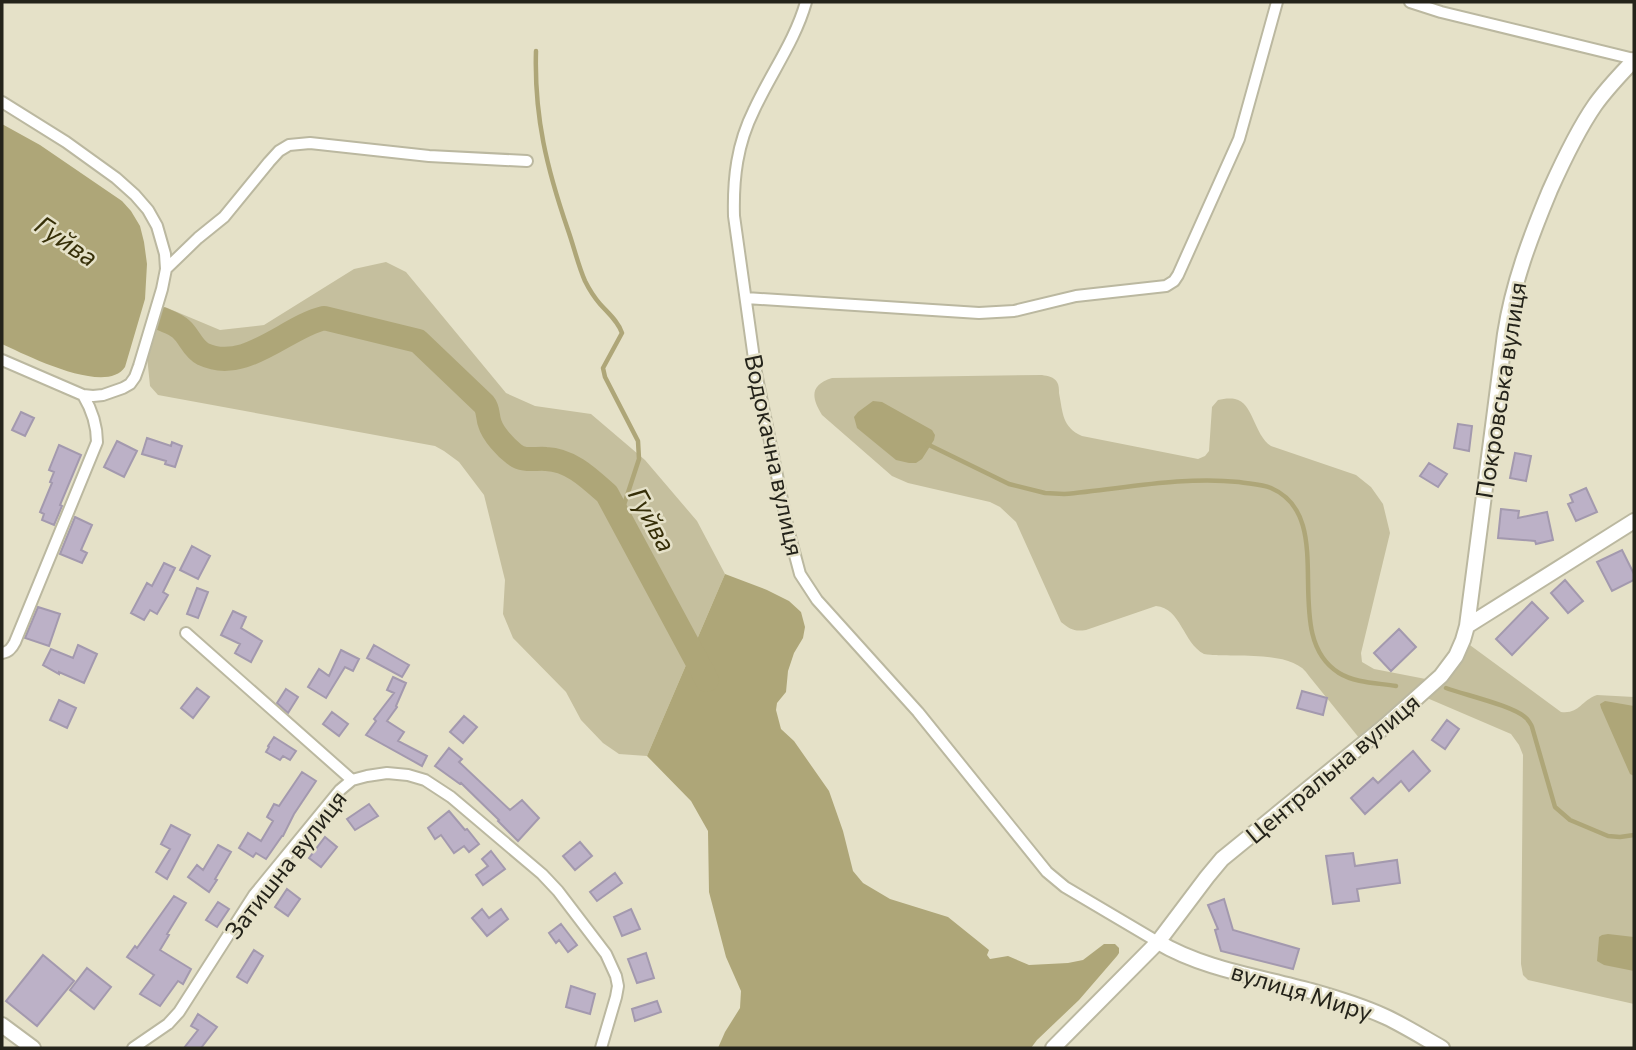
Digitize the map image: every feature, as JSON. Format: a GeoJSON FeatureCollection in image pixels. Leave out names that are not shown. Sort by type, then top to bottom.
{"type":"FeatureCollection","features":[{"type":"Feature","properties":{"kind":"street","name":"Водокачна вулиця"},"geometry":{"type":"LineString","coordinates":[[806,2],[797,30],[752,112],[736,159],[733,195],[756,373],[800,575],[817,600],[918,712],[1046,872],[1065,887],[1158,942]]}},
{"type":"Feature","properties":{"kind":"street"},"geometry":{"type":"LineString","coordinates":[[746,298],[978,313],[1014,311],[1076,296],[1166,286],[1178,275],[1239,139],[1277,2]]}},
{"type":"Feature","properties":{"kind":"street"},"geometry":{"type":"LineString","coordinates":[[1410,2],[1634,59]]}},
{"type":"Feature","properties":{"kind":"street","name":"Покровська вулиця"},"geometry":{"type":"LineString","coordinates":[[1467,626],[1505,334],[1517,275],[1544,205],[1574,139],[1597,102],[1634,59]]}},
{"type":"Feature","properties":{"kind":"street"},"geometry":{"type":"LineString","coordinates":[[2,102],[93,161],[135,195],[157,226],[166,269],[139,366],[130,384],[123,388],[103,395],[83,395],[2,360]]}},
{"type":"Feature","properties":{"kind":"street"},"geometry":{"type":"LineString","coordinates":[[166,269],[224,217],[279,151],[289,145],[310,143],[429,156],[527,161]]}},
{"type":"Feature","properties":{"kind":"street"},"geometry":{"type":"LineString","coordinates":[[2,653],[15,642],[97,442],[97,430],[83,395]]}},
{"type":"Feature","properties":{"kind":"street"},"geometry":{"type":"LineString","coordinates":[[1467,626],[1634,520]]}},
{"type":"Feature","properties":{"kind":"street","name":"Центральна вулиця"},"geometry":{"type":"LineString","coordinates":[[1053,1048],[1158,942],[1222,859],[1384,727],[1441,676],[1456,656],[1467,626]]}},
{"type":"Feature","properties":{"kind":"street"},"geometry":{"type":"LineString","coordinates":[[186,633],[352,780]]}},
{"type":"Feature","properties":{"kind":"street","name":"Затишна вулиця"},"geometry":{"type":"LineString","coordinates":[[133,1048],[168,1024],[179,1012],[254,895],[340,790],[352,780],[387,773],[425,780],[451,797],[542,874],[558,891],[606,954],[616,976],[616,997],[601,1048]]}},
{"type":"Feature","properties":{"kind":"street","name":"вулиця Миру"},"geometry":{"type":"LineString","coordinates":[[1158,942],[1173,951],[1203,962],[1362,1007],[1442,1048]]}},
{"type":"Feature","properties":{"kind":"street"},"geometry":{"type":"LineString","coordinates":[[2,1025],[33,1048]]}},
{"type":"Feature","properties":{"kind":"shaded area"},"geometry":{"type":"Polygon","coordinates":[[[386,262],[406,272],[506,393],[535,406],[591,414],[645,460],[697,521],[725,574],[647,756],[619,754],[603,743],[581,720],[566,692],[513,638],[503,614],[505,580],[484,495],[459,462],[435,446],[158,395],[150,386],[147,356],[162,308],[220,330],[264,325],[354,269],[386,262]]]}},
{"type":"Feature","properties":{"kind":"shaded area"},"geometry":{"type":"Polygon","coordinates":[[[1042,375],[1057,382],[1064,419],[1082,436],[1198,459],[1209,451],[1212,407],[1218,400],[1235,399],[1246,406],[1265,441],[1271,446],[1356,475],[1371,487],[1383,504],[1390,533],[1361,653],[1362,662],[1374,669],[1436,681],[1463,640],[1561,712],[1572,711],[1597,695],[1634,697],[1634,1004],[1528,980],[1523,975],[1523,755],[1511,734],[1420,695],[1364,744],[1301,667],[1276,658],[1204,654],[1191,642],[1177,619],[1164,608],[1156,606],[1086,630],[1070,628],[1061,622],[1016,522],[1000,507],[990,502],[908,483],[892,476],[822,415],[815,397],[816,388],[832,378],[1042,375]]]}},
{"type":"Feature","properties":{"kind":"water"},"geometry":{"type":"Polygon","coordinates":[[[2,124],[40,145],[122,201],[140,226],[147,264],[145,299],[125,367],[115,375],[101,377],[65,371],[2,344],[2,124]]]}},
{"type":"Feature","properties":{"kind":"water"},"geometry":{"type":"Polygon","coordinates":[[[873,401],[882,402],[932,430],[934,440],[922,459],[916,463],[896,460],[857,428],[854,417],[873,401]]]}},
{"type":"Feature","properties":{"kind":"water"},"geometry":{"type":"Polygon","coordinates":[[[725,574],[789,601],[801,612],[805,627],[803,638],[794,653],[788,671],[786,692],[777,703],[776,710],[781,729],[794,741],[829,791],[853,871],[863,883],[890,899],[948,917],[989,950],[987,955],[990,959],[1008,956],[1029,965],[1068,963],[1083,960],[1104,944],[1115,944],[1119,948],[1117,956],[1079,1000],[1031,1048],[718,1048],[740,1008],[741,991],[726,957],[709,892],[708,831],[691,801],[647,756],[725,574]]]}},
{"type":"Feature","properties":{"kind":"water"},"geometry":{"type":"Polygon","coordinates":[[[1605,701],[1634,706],[1634,776],[1630,774],[1601,708],[1600,704],[1605,701]]]}},
{"type":"Feature","properties":{"kind":"water"},"geometry":{"type":"Polygon","coordinates":[[[1608,934],[1634,937],[1634,971],[1597,961],[1599,937],[1608,934]]]}},
{"type":"Feature","properties":{"kind":"building"},"geometry":{"type":"Polygon","coordinates":[[[21,412],[34,418],[25,436],[12,430],[21,412]]]}},
{"type":"Feature","properties":{"kind":"building"},"geometry":{"type":"Polygon","coordinates":[[[1458,424],[1472,426],[1469,451],[1454,448],[1458,424]]]}},
{"type":"Feature","properties":{"kind":"building"},"geometry":{"type":"Polygon","coordinates":[[[147,438],[171,446],[172,442],[182,446],[175,467],[165,464],[166,461],[142,454],[147,438]]]}},
{"type":"Feature","properties":{"kind":"building"},"geometry":{"type":"Polygon","coordinates":[[[117,441],[137,451],[124,477],[104,467],[117,441]]]}},
{"type":"Feature","properties":{"kind":"building"},"geometry":{"type":"Polygon","coordinates":[[[59,445],[81,455],[54,525],[42,520],[44,514],[40,512],[52,483],[50,482],[54,472],[49,470],[59,445]]]}},
{"type":"Feature","properties":{"kind":"building"},"geometry":{"type":"Polygon","coordinates":[[[1515,453],[1531,456],[1526,481],[1510,478],[1515,453]]]}},
{"type":"Feature","properties":{"kind":"building"},"geometry":{"type":"Polygon","coordinates":[[[1429,463],[1447,474],[1438,487],[1420,476],[1429,463]]]}},
{"type":"Feature","properties":{"kind":"building"},"geometry":{"type":"Polygon","coordinates":[[[1586,488],[1597,512],[1576,521],[1568,504],[1573,502],[1570,495],[1586,488]]]}},
{"type":"Feature","properties":{"kind":"building"},"geometry":{"type":"Polygon","coordinates":[[[1501,509],[1519,511],[1518,518],[1547,512],[1553,540],[1536,544],[1535,541],[1498,538],[1501,509]]]}},
{"type":"Feature","properties":{"kind":"building"},"geometry":{"type":"Polygon","coordinates":[[[75,517],[92,525],[81,550],[87,553],[82,563],[60,554],[75,517]]]}},
{"type":"Feature","properties":{"kind":"building"},"geometry":{"type":"Polygon","coordinates":[[[192,546],[210,556],[198,579],[180,570],[192,546]]]}},
{"type":"Feature","properties":{"kind":"building"},"geometry":{"type":"Polygon","coordinates":[[[1622,550],[1634,574],[1634,580],[1612,591],[1597,562],[1622,550]]]}},
{"type":"Feature","properties":{"kind":"building"},"geometry":{"type":"Polygon","coordinates":[[[164,563],[175,568],[163,592],[168,595],[157,614],[150,610],[144,620],[131,613],[147,583],[152,586],[164,563]]]}},
{"type":"Feature","properties":{"kind":"building"},"geometry":{"type":"Polygon","coordinates":[[[1565,580],[1583,601],[1568,613],[1551,593],[1565,580]]]}},
{"type":"Feature","properties":{"kind":"building"},"geometry":{"type":"Polygon","coordinates":[[[197,588],[208,592],[198,618],[187,614],[197,588]]]}},
{"type":"Feature","properties":{"kind":"building"},"geometry":{"type":"Polygon","coordinates":[[[1532,602],[1548,618],[1512,655],[1496,639],[1532,602]]]}},
{"type":"Feature","properties":{"kind":"building"},"geometry":{"type":"Polygon","coordinates":[[[38,607],[60,614],[49,646],[25,638],[38,607]]]}},
{"type":"Feature","properties":{"kind":"building"},"geometry":{"type":"Polygon","coordinates":[[[233,611],[246,617],[241,628],[262,641],[251,662],[235,653],[240,644],[221,635],[233,611]]]}},
{"type":"Feature","properties":{"kind":"building"},"geometry":{"type":"Polygon","coordinates":[[[1399,629],[1416,647],[1391,671],[1374,653],[1399,629]]]}},
{"type":"Feature","properties":{"kind":"building"},"geometry":{"type":"Polygon","coordinates":[[[78,645],[97,654],[84,683],[43,665],[51,649],[73,658],[78,645]]]}},
{"type":"Feature","properties":{"kind":"building"},"geometry":{"type":"Polygon","coordinates":[[[374,645],[409,665],[402,677],[367,658],[374,645]]]}},
{"type":"Feature","properties":{"kind":"building"},"geometry":{"type":"Polygon","coordinates":[[[341,650],[359,659],[353,671],[345,667],[326,698],[308,687],[319,669],[329,676],[341,650]]]}},
{"type":"Feature","properties":{"kind":"building"},"geometry":{"type":"Polygon","coordinates":[[[393,677],[406,683],[397,707],[387,721],[404,732],[398,741],[427,756],[422,766],[366,735],[376,721],[374,719],[394,693],[387,690],[393,677]]]}},
{"type":"Feature","properties":{"kind":"building"},"geometry":{"type":"Polygon","coordinates":[[[197,688],[209,697],[193,718],[181,708],[197,688]]]}},
{"type":"Feature","properties":{"kind":"building"},"geometry":{"type":"Polygon","coordinates":[[[286,689],[298,697],[288,713],[277,703],[286,689]]]}},
{"type":"Feature","properties":{"kind":"building"},"geometry":{"type":"Polygon","coordinates":[[[1302,691],[1327,698],[1323,715],[1297,708],[1302,691]]]}},
{"type":"Feature","properties":{"kind":"building"},"geometry":{"type":"Polygon","coordinates":[[[59,700],[76,708],[67,728],[50,720],[59,700]]]}},
{"type":"Feature","properties":{"kind":"building"},"geometry":{"type":"Polygon","coordinates":[[[332,712],[348,724],[339,736],[323,724],[332,712]]]}},
{"type":"Feature","properties":{"kind":"building"},"geometry":{"type":"Polygon","coordinates":[[[464,716],[477,727],[463,743],[450,732],[464,716]]]}},
{"type":"Feature","properties":{"kind":"building"},"geometry":{"type":"Polygon","coordinates":[[[1447,720],[1459,729],[1445,749],[1432,740],[1447,720]]]}},
{"type":"Feature","properties":{"kind":"building"},"geometry":{"type":"Polygon","coordinates":[[[274,737],[296,751],[290,760],[283,756],[280,760],[266,752],[274,737]]]}},
{"type":"Feature","properties":{"kind":"building"},"geometry":{"type":"Polygon","coordinates":[[[449,748],[462,759],[459,762],[510,810],[522,800],[539,818],[518,841],[461,783],[435,766],[449,748]]]}},
{"type":"Feature","properties":{"kind":"building"},"geometry":{"type":"Polygon","coordinates":[[[1413,751],[1430,771],[1409,791],[1401,781],[1365,814],[1351,798],[1373,778],[1378,783],[1413,751]]]}},
{"type":"Feature","properties":{"kind":"building"},"geometry":{"type":"Polygon","coordinates":[[[302,772],[316,781],[266,859],[256,853],[253,857],[239,848],[248,833],[261,841],[273,821],[267,817],[274,804],[279,806],[302,772]]]}},
{"type":"Feature","properties":{"kind":"building"},"geometry":{"type":"Polygon","coordinates":[[[369,804],[378,816],[355,830],[347,819],[369,804]]]}},
{"type":"Feature","properties":{"kind":"building"},"geometry":{"type":"Polygon","coordinates":[[[449,811],[479,844],[469,852],[464,846],[454,853],[441,835],[435,839],[428,828],[449,811]]]}},
{"type":"Feature","properties":{"kind":"building"},"geometry":{"type":"Polygon","coordinates":[[[171,825],[190,835],[167,879],[156,872],[170,849],[161,844],[171,825]]]}},
{"type":"Feature","properties":{"kind":"building"},"geometry":{"type":"Polygon","coordinates":[[[325,837],[337,847],[321,867],[309,858],[325,837]]]}},
{"type":"Feature","properties":{"kind":"building"},"geometry":{"type":"Polygon","coordinates":[[[580,842],[592,856],[575,870],[563,856],[580,842]]]}},
{"type":"Feature","properties":{"kind":"building"},"geometry":{"type":"Polygon","coordinates":[[[218,845],[231,852],[209,892],[188,877],[197,865],[203,870],[218,845]]]}},
{"type":"Feature","properties":{"kind":"building"},"geometry":{"type":"Polygon","coordinates":[[[491,851],[505,869],[483,885],[476,875],[488,866],[482,859],[491,851]]]}},
{"type":"Feature","properties":{"kind":"building"},"geometry":{"type":"Polygon","coordinates":[[[1353,853],[1355,866],[1397,860],[1400,883],[1357,889],[1359,901],[1333,904],[1326,856],[1353,853]]]}},
{"type":"Feature","properties":{"kind":"building"},"geometry":{"type":"Polygon","coordinates":[[[615,873],[622,883],[597,901],[590,892],[615,873]]]}},
{"type":"Feature","properties":{"kind":"building"},"geometry":{"type":"Polygon","coordinates":[[[287,889],[300,899],[288,916],[275,907],[287,889]]]}},
{"type":"Feature","properties":{"kind":"building"},"geometry":{"type":"Polygon","coordinates":[[[174,896],[186,903],[160,950],[191,969],[183,984],[178,981],[160,1006],[140,994],[154,975],[127,957],[135,946],[137,948],[174,896]]]}},
{"type":"Feature","properties":{"kind":"building"},"geometry":{"type":"Polygon","coordinates":[[[1224,899],[1233,930],[1299,949],[1293,969],[1221,951],[1215,930],[1218,929],[1208,905],[1224,899]]]}},
{"type":"Feature","properties":{"kind":"building"},"geometry":{"type":"Polygon","coordinates":[[[218,902],[229,909],[217,927],[206,920],[218,902]]]}},
{"type":"Feature","properties":{"kind":"building"},"geometry":{"type":"Polygon","coordinates":[[[482,909],[489,918],[501,909],[508,919],[487,936],[472,918],[482,909]]]}},
{"type":"Feature","properties":{"kind":"building"},"geometry":{"type":"Polygon","coordinates":[[[631,909],[640,929],[622,936],[614,917],[631,909]]]}},
{"type":"Feature","properties":{"kind":"building"},"geometry":{"type":"Polygon","coordinates":[[[561,924],[577,945],[568,952],[559,940],[556,943],[549,933],[561,924]]]}},
{"type":"Feature","properties":{"kind":"building"},"geometry":{"type":"Polygon","coordinates":[[[254,950],[263,956],[247,983],[237,977],[254,950]]]}},
{"type":"Feature","properties":{"kind":"building"},"geometry":{"type":"Polygon","coordinates":[[[646,953],[654,978],[637,983],[628,959],[646,953]]]}},
{"type":"Feature","properties":{"kind":"building"},"geometry":{"type":"Polygon","coordinates":[[[43,955],[74,981],[37,1026],[6,1001],[43,955]]]}},
{"type":"Feature","properties":{"kind":"building"},"geometry":{"type":"Polygon","coordinates":[[[87,968],[111,987],[94,1009],[70,990],[87,968]]]}},
{"type":"Feature","properties":{"kind":"building"},"geometry":{"type":"Polygon","coordinates":[[[571,986],[595,994],[590,1014],[566,1007],[571,986]]]}},
{"type":"Feature","properties":{"kind":"building"},"geometry":{"type":"Polygon","coordinates":[[[657,1001],[661,1012],[635,1021],[632,1009],[657,1001]]]}},
{"type":"Feature","properties":{"kind":"building"},"geometry":{"type":"Polygon","coordinates":[[[198,1014],[217,1027],[201,1048],[184,1048],[198,1030],[191,1026],[198,1014]]]}},
{"type":"Feature","properties":{"kind":"waterway"},"geometry":{"type":"LineString","coordinates":[[536,51],[537,98],[543,142],[561,208],[585,281],[622,333],[603,368],[638,441],[639,459],[620,517]]}},
{"type":"Feature","properties":{"kind":"waterway","name":"Гуйва"},"geometry":{"type":"LineString","coordinates":[[162,319],[179,327],[199,352],[219,359],[250,354],[324,318],[418,341],[484,404],[494,432],[514,454],[526,459],[564,463],[579,471],[607,494],[707,680]]}},
{"type":"Feature","properties":{"kind":"waterway"},"geometry":{"type":"LineString","coordinates":[[927,444],[1009,484],[1045,493],[1064,494],[1195,481],[1239,482],[1271,488],[1291,503],[1302,524],[1307,550],[1312,632],[1321,655],[1345,676],[1359,681],[1396,686]]}},
{"type":"Feature","properties":{"kind":"waterway"},"geometry":{"type":"LineString","coordinates":[[1446,688],[1500,705],[1527,718],[1555,807],[1570,820],[1608,836],[1634,835]]}}]}
